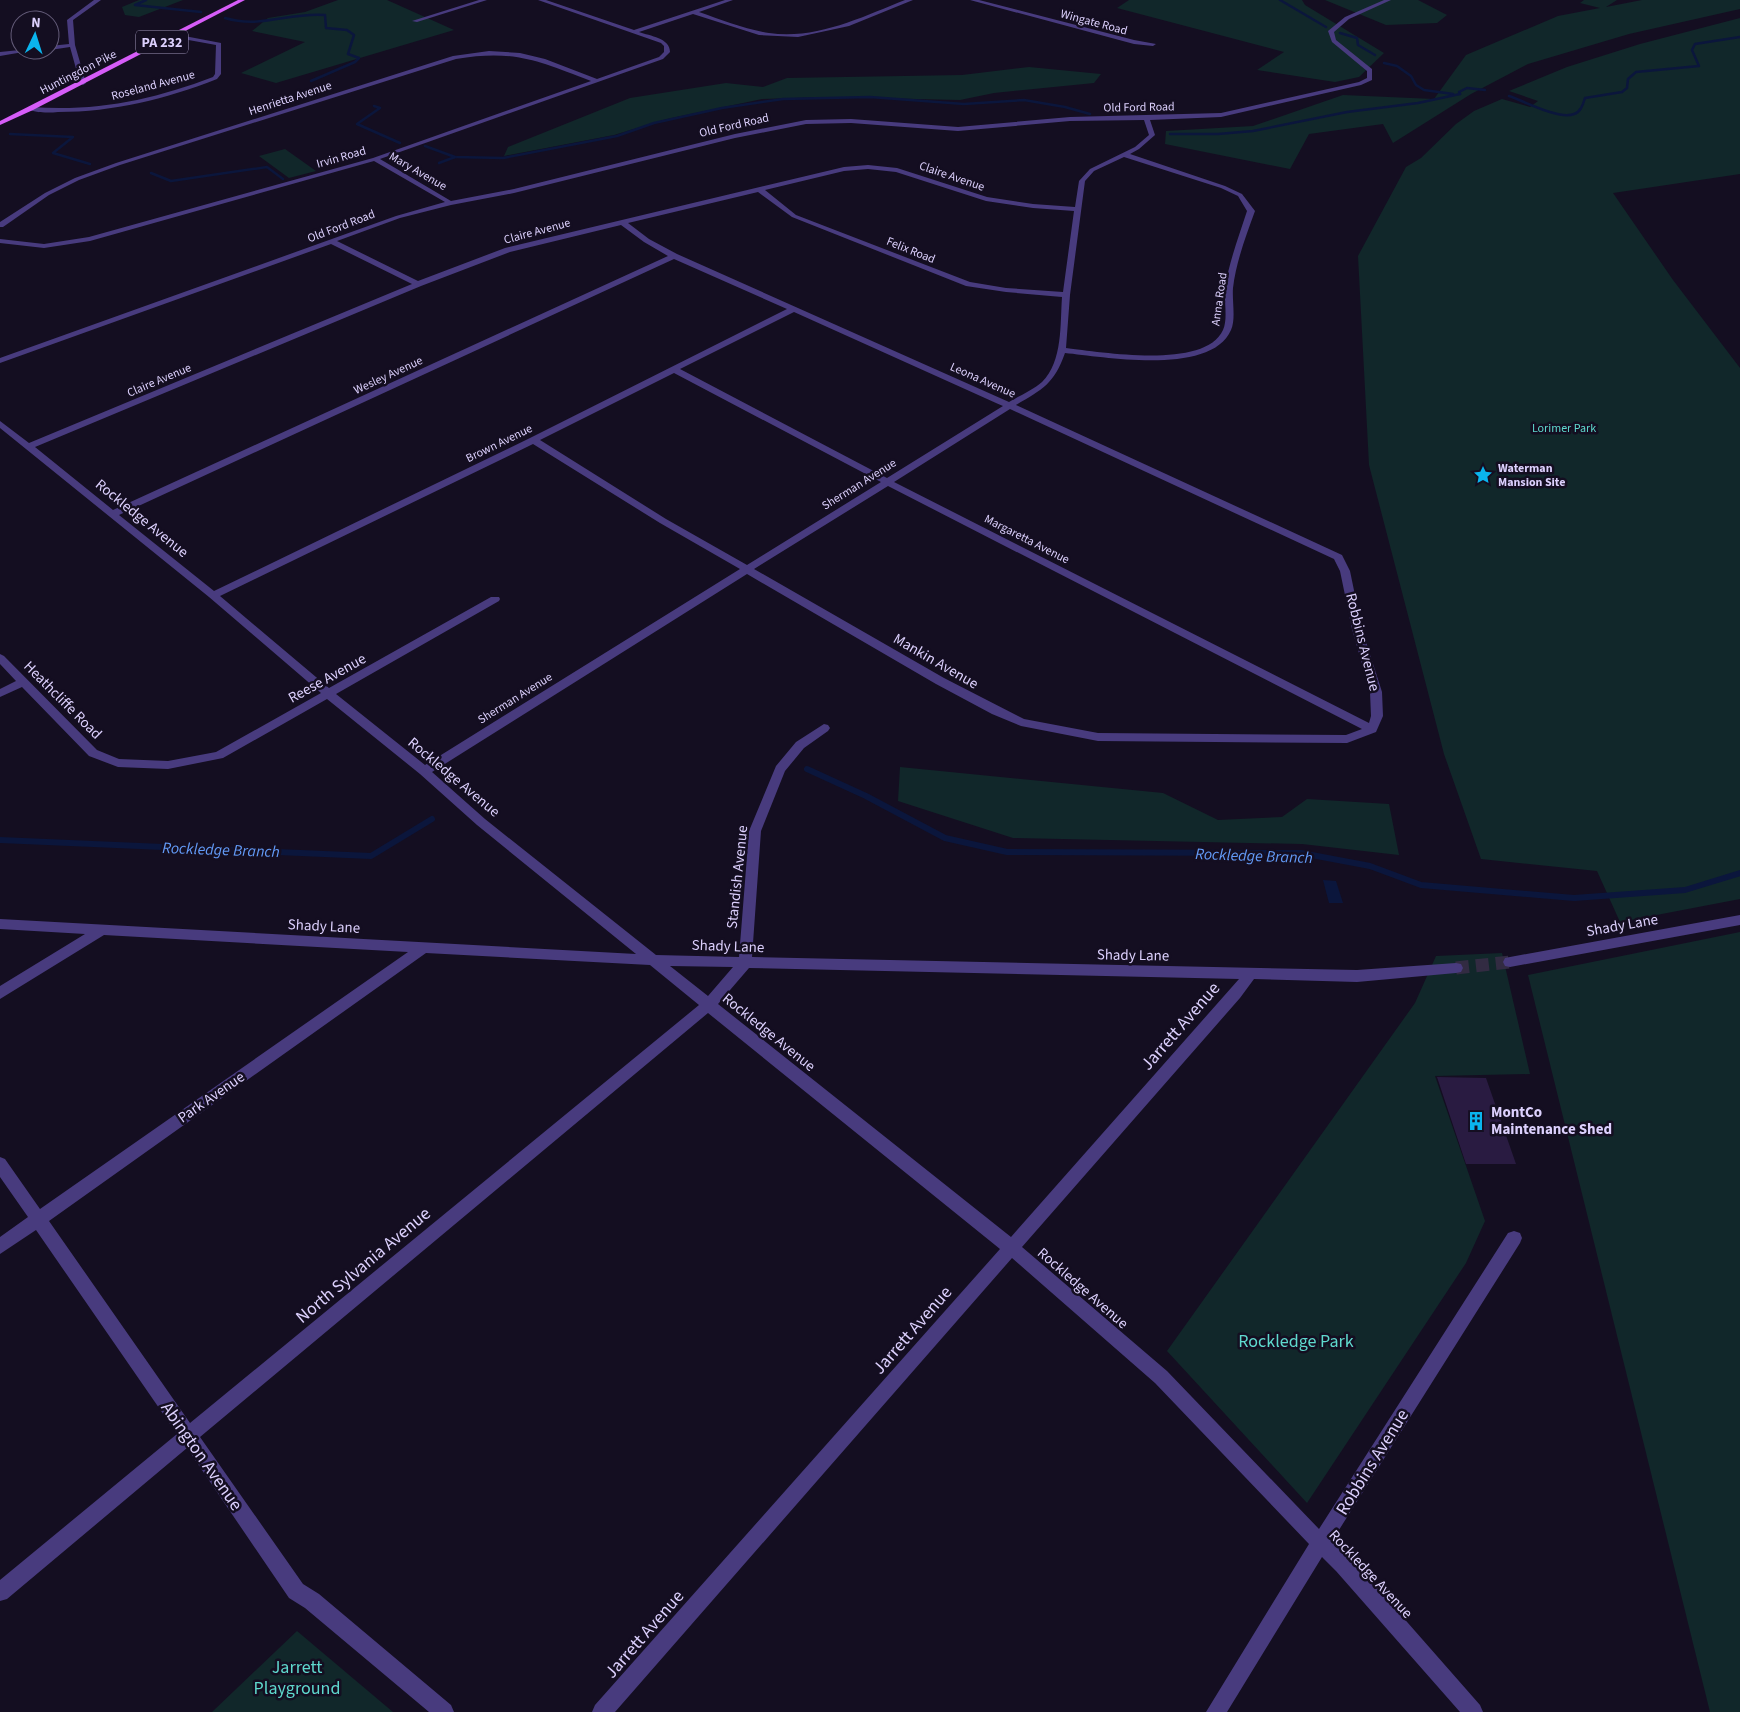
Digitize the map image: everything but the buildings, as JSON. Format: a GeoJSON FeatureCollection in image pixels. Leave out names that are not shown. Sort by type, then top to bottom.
{"type":"FeatureCollection","features":[{"type":"Feature","properties":{"kind":"main road","name":"Huntingdon Pike"},"geometry":{"type":"LineString","coordinates":[[0,123],[31,109],[242,0]]}},
{"type":"Feature","properties":{"kind":"main road","name":"Huntingdon Pike"},"geometry":{"type":"LineString","coordinates":[[0,130],[30,113],[31,109]]}},
{"type":"Feature","properties":{"kind":"street"},"geometry":{"type":"LineString","coordinates":[[82,83],[72,44],[70,20],[87,6],[98,0]]}},
{"type":"Feature","properties":{"kind":"street"},"geometry":{"type":"LineString","coordinates":[[415,21],[484,0]]}},
{"type":"Feature","properties":{"kind":"street"},"geometry":{"type":"LineString","coordinates":[[542,0],[636,31],[730,0]]}},
{"type":"Feature","properties":{"kind":"street"},"geometry":{"type":"LineString","coordinates":[[693,12],[760,33],[799,36],[826,31],[910,0]]}},
{"type":"Feature","properties":{"kind":"street","name":"Wingate Road"},"geometry":{"type":"LineString","coordinates":[[973,0],[1134,42],[1152,44]]}},
{"type":"Feature","properties":{"kind":"street","name":"Old Ford Road"},"geometry":{"type":"LineString","coordinates":[[0,361],[398,217],[450,203],[514,191],[735,136],[806,122],[852,121],[958,130],[1070,119],[1147,119],[1222,114],[1361,83],[1370,78],[1370,70],[1334,41],[1330,35],[1331,31],[1342,20],[1388,0]]}},
{"type":"Feature","properties":{"kind":"street","name":"Irvin Road"},"geometry":{"type":"LineString","coordinates":[[0,241],[44,246],[90,239],[375,159],[661,58],[667,52],[667,46],[663,42],[636,31]]}},
{"type":"Feature","properties":{"kind":"street","name":"Roseland Avenue"},"geometry":{"type":"LineString","coordinates":[[31,109],[64,111],[126,107],[215,78],[218,74],[219,44],[174,36]]}},
{"type":"Feature","properties":{"kind":"street"},"geometry":{"type":"LineString","coordinates":[[60,46],[72,44]]}},
{"type":"Feature","properties":{"kind":"street","name":"Henrietta Avenue"},"geometry":{"type":"LineString","coordinates":[[0,225],[47,194],[77,179],[118,164],[455,57],[476,53],[510,52],[598,81]]}},
{"type":"Feature","properties":{"kind":"street","name":"Sherman Avenue"},"geometry":{"type":"LineString","coordinates":[[424,770],[1044,384],[1055,370],[1062,350],[1066,295],[1082,181],[1092,170],[1137,148],[1152,135],[1147,119]]}},
{"type":"Feature","properties":{"kind":"street","name":"Anna Road"},"geometry":{"type":"LineString","coordinates":[[1062,350],[1170,358],[1197,353],[1220,342],[1227,330],[1230,284],[1251,211],[1246,202],[1240,195],[1223,187],[1124,154]]}},
{"type":"Feature","properties":{"kind":"street","name":"Mary Avenue"},"geometry":{"type":"LineString","coordinates":[[375,159],[450,203]]}},
{"type":"Feature","properties":{"kind":"street","name":"Claire Avenue"},"geometry":{"type":"LineString","coordinates":[[28,446],[418,284],[508,250],[844,169],[883,168],[907,172],[986,199],[1032,206],[1077,209]]}},
{"type":"Feature","properties":{"kind":"street","name":"Felix Road"},"geometry":{"type":"LineString","coordinates":[[760,190],[794,216],[969,284],[1006,290],[1066,295]]}},
{"type":"Feature","properties":{"kind":"street","name":"Leona Avenue"},"geometry":{"type":"LineString","coordinates":[[622,222],[648,243],[674,256],[1010,406],[1338,557]]}},
{"type":"Feature","properties":{"kind":"street"},"geometry":{"type":"LineString","coordinates":[[333,242],[418,284]]}},
{"type":"Feature","properties":{"kind":"street","name":"Wesley Avenue"},"geometry":{"type":"LineString","coordinates":[[111,515],[674,256]]}},
{"type":"Feature","properties":{"kind":"street","name":"Brown Avenue"},"geometry":{"type":"LineString","coordinates":[[213,595],[533,440],[794,309]]}},
{"type":"Feature","properties":{"kind":"street","name":"Margaretta Avenue"},"geometry":{"type":"LineString","coordinates":[[673,369],[886,481],[1372,729]]}},
{"type":"Feature","properties":{"kind":"street","name":"Rockledge Avenue"},"geometry":{"type":"LineString","coordinates":[[0,424],[213,595],[328,694],[424,770],[481,822],[1012,1248],[1161,1377],[1320,1543],[1343,1564],[1473,1712]]}},
{"type":"Feature","properties":{"kind":"street","name":"Mankin Avenue"},"geometry":{"type":"LineString","coordinates":[[533,440],[663,521],[940,681],[1020,722],[1098,737],[1347,740],[1372,729]]}},
{"type":"Feature","properties":{"kind":"street","name":"Robbins Avenue"},"geometry":{"type":"LineString","coordinates":[[1338,557],[1345,571],[1357,629],[1376,692],[1377,716],[1372,729]]}},
{"type":"Feature","properties":{"kind":"street","name":"Reese Avenue"},"geometry":{"type":"LineString","coordinates":[[168,765],[219,755],[496,599]]}},
{"type":"Feature","properties":{"kind":"street","name":"Heathcliffe Road"},"geometry":{"type":"LineString","coordinates":[[0,658],[93,753],[118,763],[168,765]]}},
{"type":"Feature","properties":{"kind":"street"},"geometry":{"type":"LineString","coordinates":[[0,693],[24,682]]}},
{"type":"Feature","properties":{"kind":"street","name":"Standish Avenue"},"geometry":{"type":"LineString","coordinates":[[745,963],[755,831],[780,769],[800,745],[824,728]]}},
{"type":"Feature","properties":{"kind":"street","name":"Shady Lane"},"geometry":{"type":"LineString","coordinates":[[1510,962],[1740,920]]}},
{"type":"Feature","properties":{"kind":"street","name":"Shady Lane"},"geometry":{"type":"LineString","coordinates":[[0,924],[423,948],[745,963],[1358,976],[1456,968]]}},
{"type":"Feature","properties":{"kind":"street"},"geometry":{"type":"LineString","coordinates":[[0,993],[103,929]]}},
{"type":"Feature","properties":{"kind":"street","name":"Park Avenue"},"geometry":{"type":"LineString","coordinates":[[0,1246],[423,948]]}},
{"type":"Feature","properties":{"kind":"street","name":"North Sylvania Avenue"},"geometry":{"type":"LineString","coordinates":[[0,1592],[709,1004],[745,963]]}},
{"type":"Feature","properties":{"kind":"street","name":"Jarrett Avenue"},"geometry":{"type":"LineString","coordinates":[[602,1712],[1012,1248],[1250,974]]}},
{"type":"Feature","properties":{"kind":"street","name":"Abington Avenue"},"geometry":{"type":"LineString","coordinates":[[0,1164],[296,1591],[312,1601],[444,1712]]}},
{"type":"Feature","properties":{"kind":"street","name":"Robbins Avenue"},"geometry":{"type":"LineString","coordinates":[[1216,1712],[1320,1543],[1514,1238]]}},
{"type":"Feature","properties":{"kind":"green space"},"geometry":{"type":"Polygon","coordinates":[[[139,0],[183,0],[139,17],[125,15],[122,7],[139,0]]]}},
{"type":"Feature","properties":{"kind":"green space"},"geometry":{"type":"Polygon","coordinates":[[[338,0],[387,0],[454,30],[276,83],[241,73],[305,42],[252,31],[268,18],[305,12],[338,0]]]}},
{"type":"Feature","properties":{"kind":"green space"},"geometry":{"type":"Polygon","coordinates":[[[1129,0],[1302,0],[1305,5],[1384,53],[1359,77],[1335,82],[1257,70],[1284,52],[1117,8],[1129,0]]]}},
{"type":"Feature","properties":{"kind":"green space"},"geometry":{"type":"Polygon","coordinates":[[[1325,0],[1418,0],[1447,15],[1437,23],[1386,25],[1325,0]]]}},
{"type":"Feature","properties":{"kind":"green space"},"geometry":{"type":"Polygon","coordinates":[[[1584,0],[1617,0],[1606,7],[1642,0],[1740,0],[1740,9],[1629,34],[1528,64],[1471,94],[1393,143],[1383,124],[1309,134],[1290,169],[1165,144],[1166,131],[1253,126],[1343,95],[1434,99],[1466,55],[1558,16],[1600,8],[1580,3],[1584,0]]]}},
{"type":"Feature","properties":{"kind":"green space","name":"Lorimer Park"},"geometry":{"type":"Polygon","coordinates":[[[1740,18],[1740,174],[1613,193],[1673,280],[1740,368],[1740,899],[1620,922],[1597,871],[1481,859],[1444,754],[1369,465],[1358,256],[1406,167],[1421,158],[1456,124],[1474,111],[1502,99],[1530,107],[1538,101],[1509,91],[1567,67],[1640,44],[1740,18]]]}},
{"type":"Feature","properties":{"kind":"green space"},"geometry":{"type":"Polygon","coordinates":[[[1029,67],[1101,74],[1094,83],[994,93],[960,100],[828,97],[762,99],[667,119],[614,135],[504,156],[508,147],[630,98],[726,83],[763,87],[787,78],[962,75],[1029,67]]]}},
{"type":"Feature","properties":{"kind":"green space"},"geometry":{"type":"Polygon","coordinates":[[[285,149],[316,171],[289,178],[259,156],[285,149]]]}},
{"type":"Feature","properties":{"kind":"green space"},"geometry":{"type":"Polygon","coordinates":[[[900,767],[1163,793],[1218,820],[1282,817],[1307,799],[1389,804],[1399,855],[1302,844],[1013,838],[898,801],[900,767]]]}},
{"type":"Feature","properties":{"kind":"green space"},"geometry":{"type":"Polygon","coordinates":[[[1740,932],[1740,1712],[1710,1712],[1528,975],[1740,932]]]}},
{"type":"Feature","properties":{"kind":"green space","name":"Rockledge Park"},"geometry":{"type":"Polygon","coordinates":[[[1502,953],[1530,1074],[1435,1076],[1485,1221],[1466,1263],[1307,1503],[1167,1351],[1415,1003],[1436,956],[1502,953]]]}},
{"type":"Feature","properties":{"kind":"green space","name":"Jarrett Playground"},"geometry":{"type":"Polygon","coordinates":[[[297,1631],[393,1712],[212,1712],[297,1631]]]}},
{"type":"Feature","properties":{"kind":"water"},"geometry":{"type":"Polygon","coordinates":[[[1323,880],[1336,881],[1343,903],[1329,903],[1323,880]]]}},
{"type":"Feature","properties":{"kind":"waterway"},"geometry":{"type":"LineString","coordinates":[[146,0],[135,5],[201,12]]}},
{"type":"Feature","properties":{"kind":"waterway"},"geometry":{"type":"LineString","coordinates":[[1280,0],[1326,27]]}},
{"type":"Feature","properties":{"kind":"waterway"},"geometry":{"type":"LineString","coordinates":[[225,18],[251,22],[325,15],[326,28],[347,30],[354,35],[348,54],[359,58],[355,62],[311,81]]}},
{"type":"Feature","properties":{"kind":"waterway"},"geometry":{"type":"LineString","coordinates":[[1340,33],[1357,38],[1358,45],[1375,55]]}},
{"type":"Feature","properties":{"kind":"waterway"},"geometry":{"type":"LineString","coordinates":[[1509,96],[1551,112],[1568,115],[1574,114],[1580,110],[1585,98],[1622,92],[1627,88],[1628,79],[1636,72],[1699,66],[1692,50],[1695,44],[1740,37]]}},
{"type":"Feature","properties":{"kind":"waterway"},"geometry":{"type":"LineString","coordinates":[[1384,63],[1397,66],[1411,76],[1416,85],[1424,90],[1453,94]]}},
{"type":"Feature","properties":{"kind":"waterway"},"geometry":{"type":"LineString","coordinates":[[1170,134],[1218,134],[1253,131],[1347,112],[1418,103],[1460,94],[1459,92],[1467,88],[1485,90]]}},
{"type":"Feature","properties":{"kind":"waterway"},"geometry":{"type":"LineString","coordinates":[[455,157],[503,158],[617,136],[654,123],[722,108],[783,99],[870,97],[964,104],[1024,100],[1065,107],[1090,114]]}},
{"type":"Feature","properties":{"kind":"waterway"},"geometry":{"type":"LineString","coordinates":[[374,106],[380,108],[357,124],[400,143]]}},
{"type":"Feature","properties":{"kind":"waterway"},"geometry":{"type":"LineString","coordinates":[[10,134],[73,137],[53,153],[90,164]]}},
{"type":"Feature","properties":{"kind":"waterway"},"geometry":{"type":"LineString","coordinates":[[425,146],[455,157]]}},
{"type":"Feature","properties":{"kind":"waterway"},"geometry":{"type":"LineString","coordinates":[[439,163],[455,157]]}},
{"type":"Feature","properties":{"kind":"waterway"},"geometry":{"type":"LineString","coordinates":[[151,173],[171,181],[267,167],[283,179]]}},
{"type":"Feature","properties":{"kind":"waterway","name":"Rockledge Branch"},"geometry":{"type":"LineString","coordinates":[[807,769],[866,796],[945,838],[1007,852],[1301,853],[1370,866],[1421,885],[1574,898],[1685,890],[1740,873]]}},
{"type":"Feature","properties":{"kind":"waterway","name":"Rockledge Branch"},"geometry":{"type":"LineString","coordinates":[[0,840],[371,856],[432,819]]}},
{"type":"Feature","properties":{"kind":"tunnel"},"geometry":{"type":"LineString","coordinates":[[1456,968],[1510,962]]}},
{"type":"Feature","properties":{"kind":"place","name":"Waterman Mansion Site"},"geometry":{"type":"Point","coordinates":[1483,475]}},
{"type":"Feature","properties":{"kind":"place","name":"MontCo Maintenance Shed"},"geometry":{"type":"Point","coordinates":[1476,1121]}}]}
